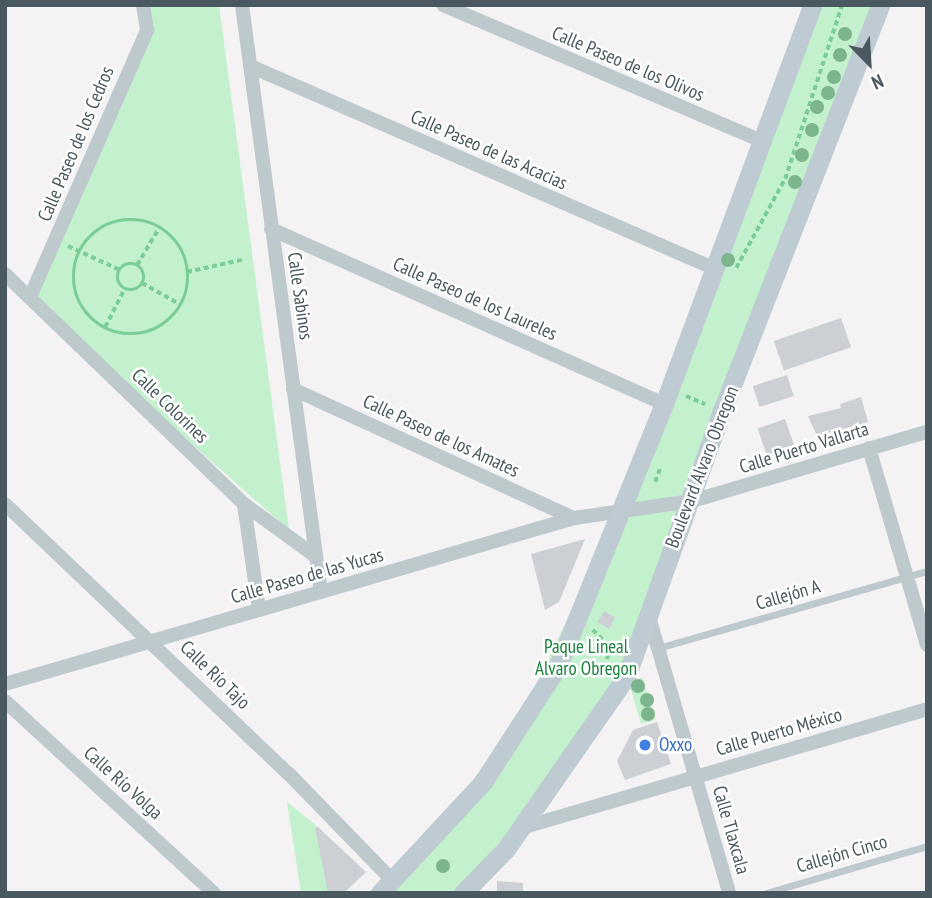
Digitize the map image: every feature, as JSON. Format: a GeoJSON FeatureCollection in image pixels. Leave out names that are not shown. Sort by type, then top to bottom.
{"type":"FeatureCollection","features":[{"type":"Feature","properties":{"kind":"main road"},"geometry":{"type":"LineString","coordinates":[[386,886],[483,782],[530,714],[558,666],[621,511],[672,404],[713,268],[812,5]]}},
{"type":"Feature","properties":{"kind":"main road","name":"Boulevard Alvaro Obregon"},"geometry":{"type":"LineString","coordinates":[[463,893],[522,828],[621,685],[692,501],[722,411],[880,5]]}},
{"type":"Feature","properties":{"kind":"street","name":"Calle Paseo de los Cedros"},"geometry":{"type":"LineString","coordinates":[[30,297],[147,30],[143,5]]}},
{"type":"Feature","properties":{"kind":"street","name":"Calle Sabinos"},"geometry":{"type":"LineString","coordinates":[[242,5],[321,592]]}},
{"type":"Feature","properties":{"kind":"street","name":"Calle Paseo de los Olivos"},"geometry":{"type":"LineString","coordinates":[[443,5],[760,140]]}},
{"type":"Feature","properties":{"kind":"street","name":"Calle Paseo de las Acacias"},"geometry":{"type":"LineString","coordinates":[[250,66],[713,268]]}},
{"type":"Feature","properties":{"kind":"street","name":"Calle Paseo de los Laureles"},"geometry":{"type":"LineString","coordinates":[[271,229],[672,404]]}},
{"type":"Feature","properties":{"kind":"street","name":"Calle Colorines"},"geometry":{"type":"LineString","coordinates":[[5,274],[244,504],[315,556]]}},
{"type":"Feature","properties":{"kind":"street","name":"Calle Paseo de los Amates"},"geometry":{"type":"LineString","coordinates":[[293,389],[574,518]]}},
{"type":"Feature","properties":{"kind":"street","name":"Calle Puerto Vallarta"},"geometry":{"type":"LineString","coordinates":[[621,511],[692,501],[927,432]]}},
{"type":"Feature","properties":{"kind":"street"},"geometry":{"type":"LineString","coordinates":[[869,448],[927,645]]}},
{"type":"Feature","properties":{"kind":"street","name":"Calle Río Tajo"},"geometry":{"type":"LineString","coordinates":[[5,503],[152,641],[386,886]]}},
{"type":"Feature","properties":{"kind":"street"},"geometry":{"type":"LineString","coordinates":[[244,504],[259,610]]}},
{"type":"Feature","properties":{"kind":"street","name":"Calle Paseo de las Yucas"},"geometry":{"type":"LineString","coordinates":[[5,684],[574,518],[621,511]]}},
{"type":"Feature","properties":{"kind":"street","name":"Calle Tlaxcala"},"geometry":{"type":"LineString","coordinates":[[649,617],[729,893]]}},
{"type":"Feature","properties":{"kind":"street","name":"Calle Río Volga"},"geometry":{"type":"LineString","coordinates":[[5,701],[214,893]]}},
{"type":"Feature","properties":{"kind":"street","name":"Calle Puerto México"},"geometry":{"type":"LineString","coordinates":[[522,828],[927,709]]}},
{"type":"Feature","properties":{"kind":"lane","name":"Callejón A"},"geometry":{"type":"LineString","coordinates":[[658,648],[927,571]]}},
{"type":"Feature","properties":{"kind":"lane","name":"Callejón Cinco"},"geometry":{"type":"LineString","coordinates":[[766,893],[927,846]]}},
{"type":"Feature","properties":{"kind":"path"},"geometry":{"type":"LineString","coordinates":[[731,279],[785,179],[842,5]]}},
{"type":"Feature","properties":{"kind":"path"},"geometry":{"type":"LineString","coordinates":[[825,33],[832,36]]}},
{"type":"Feature","properties":{"kind":"path"},"geometry":{"type":"LineString","coordinates":[[811,81],[817,82]]}},
{"type":"Feature","properties":{"kind":"path"},"geometry":{"type":"LineString","coordinates":[[137,221],[159,228],[182,251],[187,272],[181,305],[153,330],[134,334],[105,328],[84,311],[76,294],[73,275],[81,251],[101,228],[119,222],[137,221]]}},
{"type":"Feature","properties":{"kind":"path"},"geometry":{"type":"LineString","coordinates":[[159,228],[137,266],[142,283],[181,305]]}},
{"type":"Feature","properties":{"kind":"path"},"geometry":{"type":"LineString","coordinates":[[63,245],[120,270],[137,266]]}},
{"type":"Feature","properties":{"kind":"path"},"geometry":{"type":"LineString","coordinates":[[187,272],[245,259]]}},
{"type":"Feature","properties":{"kind":"path"},"geometry":{"type":"LineString","coordinates":[[120,270],[118,278],[125,288],[132,289],[142,283]]}},
{"type":"Feature","properties":{"kind":"path"},"geometry":{"type":"LineString","coordinates":[[105,328],[125,288]]}},
{"type":"Feature","properties":{"kind":"path"},"geometry":{"type":"LineString","coordinates":[[672,404],[684,396],[688,387]]}},
{"type":"Feature","properties":{"kind":"path"},"geometry":{"type":"LineString","coordinates":[[684,396],[722,411]]}},
{"type":"Feature","properties":{"kind":"path"},"geometry":{"type":"LineString","coordinates":[[655,482],[663,458]]}},
{"type":"Feature","properties":{"kind":"path"},"geometry":{"type":"LineString","coordinates":[[593,630],[609,646],[607,664]]}},
{"type":"Feature","properties":{"kind":"green space"},"geometry":{"type":"Polygon","coordinates":[[[140,5],[219,5],[289,530],[25,296],[144,31],[140,5]]]}},
{"type":"Feature","properties":{"kind":"green space","name":"Paque Lineal Alvaro Obregon"},"geometry":{"type":"Polygon","coordinates":[[[807,5],[875,5],[625,656],[596,718],[561,773],[455,893],[369,893],[472,781],[504,740],[533,692],[595,560],[807,5]]]}},
{"type":"Feature","properties":{"kind":"green space"},"geometry":{"type":"Polygon","coordinates":[[[642,677],[655,720],[641,724],[630,686],[642,677]]]}},
{"type":"Feature","properties":{"kind":"green space"},"geometry":{"type":"Polygon","coordinates":[[[287,802],[318,827],[329,893],[301,893],[287,802]]]}},
{"type":"Feature","properties":{"kind":"building"},"geometry":{"type":"Polygon","coordinates":[[[841,318],[851,347],[784,370],[774,341],[841,318]]]}},
{"type":"Feature","properties":{"kind":"building"},"geometry":{"type":"Polygon","coordinates":[[[787,375],[794,396],[760,407],[753,386],[787,375]]]}},
{"type":"Feature","properties":{"kind":"building"},"geometry":{"type":"Polygon","coordinates":[[[861,397],[868,422],[817,436],[808,416],[841,408],[840,404],[861,397]]]}},
{"type":"Feature","properties":{"kind":"building"},"geometry":{"type":"Polygon","coordinates":[[[785,419],[794,445],[767,455],[758,428],[785,419]]]}},
{"type":"Feature","properties":{"kind":"building"},"geometry":{"type":"Polygon","coordinates":[[[585,539],[559,602],[545,610],[531,554],[585,539]]]}},
{"type":"Feature","properties":{"kind":"building"},"geometry":{"type":"Polygon","coordinates":[[[604,611],[615,617],[609,629],[598,622],[604,611]]]}},
{"type":"Feature","properties":{"kind":"building","name":"Oxxo"},"geometry":{"type":"Polygon","coordinates":[[[657,722],[671,764],[625,780],[617,761],[633,730],[657,722]]]}},
{"type":"Feature","properties":{"kind":"building"},"geometry":{"type":"Polygon","coordinates":[[[318,827],[366,872],[344,893],[328,893],[315,828],[318,827]]]}},
{"type":"Feature","properties":{"kind":"building"},"geometry":{"type":"Polygon","coordinates":[[[497,881],[523,883],[523,893],[497,893],[497,881]]]}},
{"type":"Feature","properties":{"kind":"place","name":"Oxxo"},"geometry":{"type":"Point","coordinates":[645,745]}}]}
